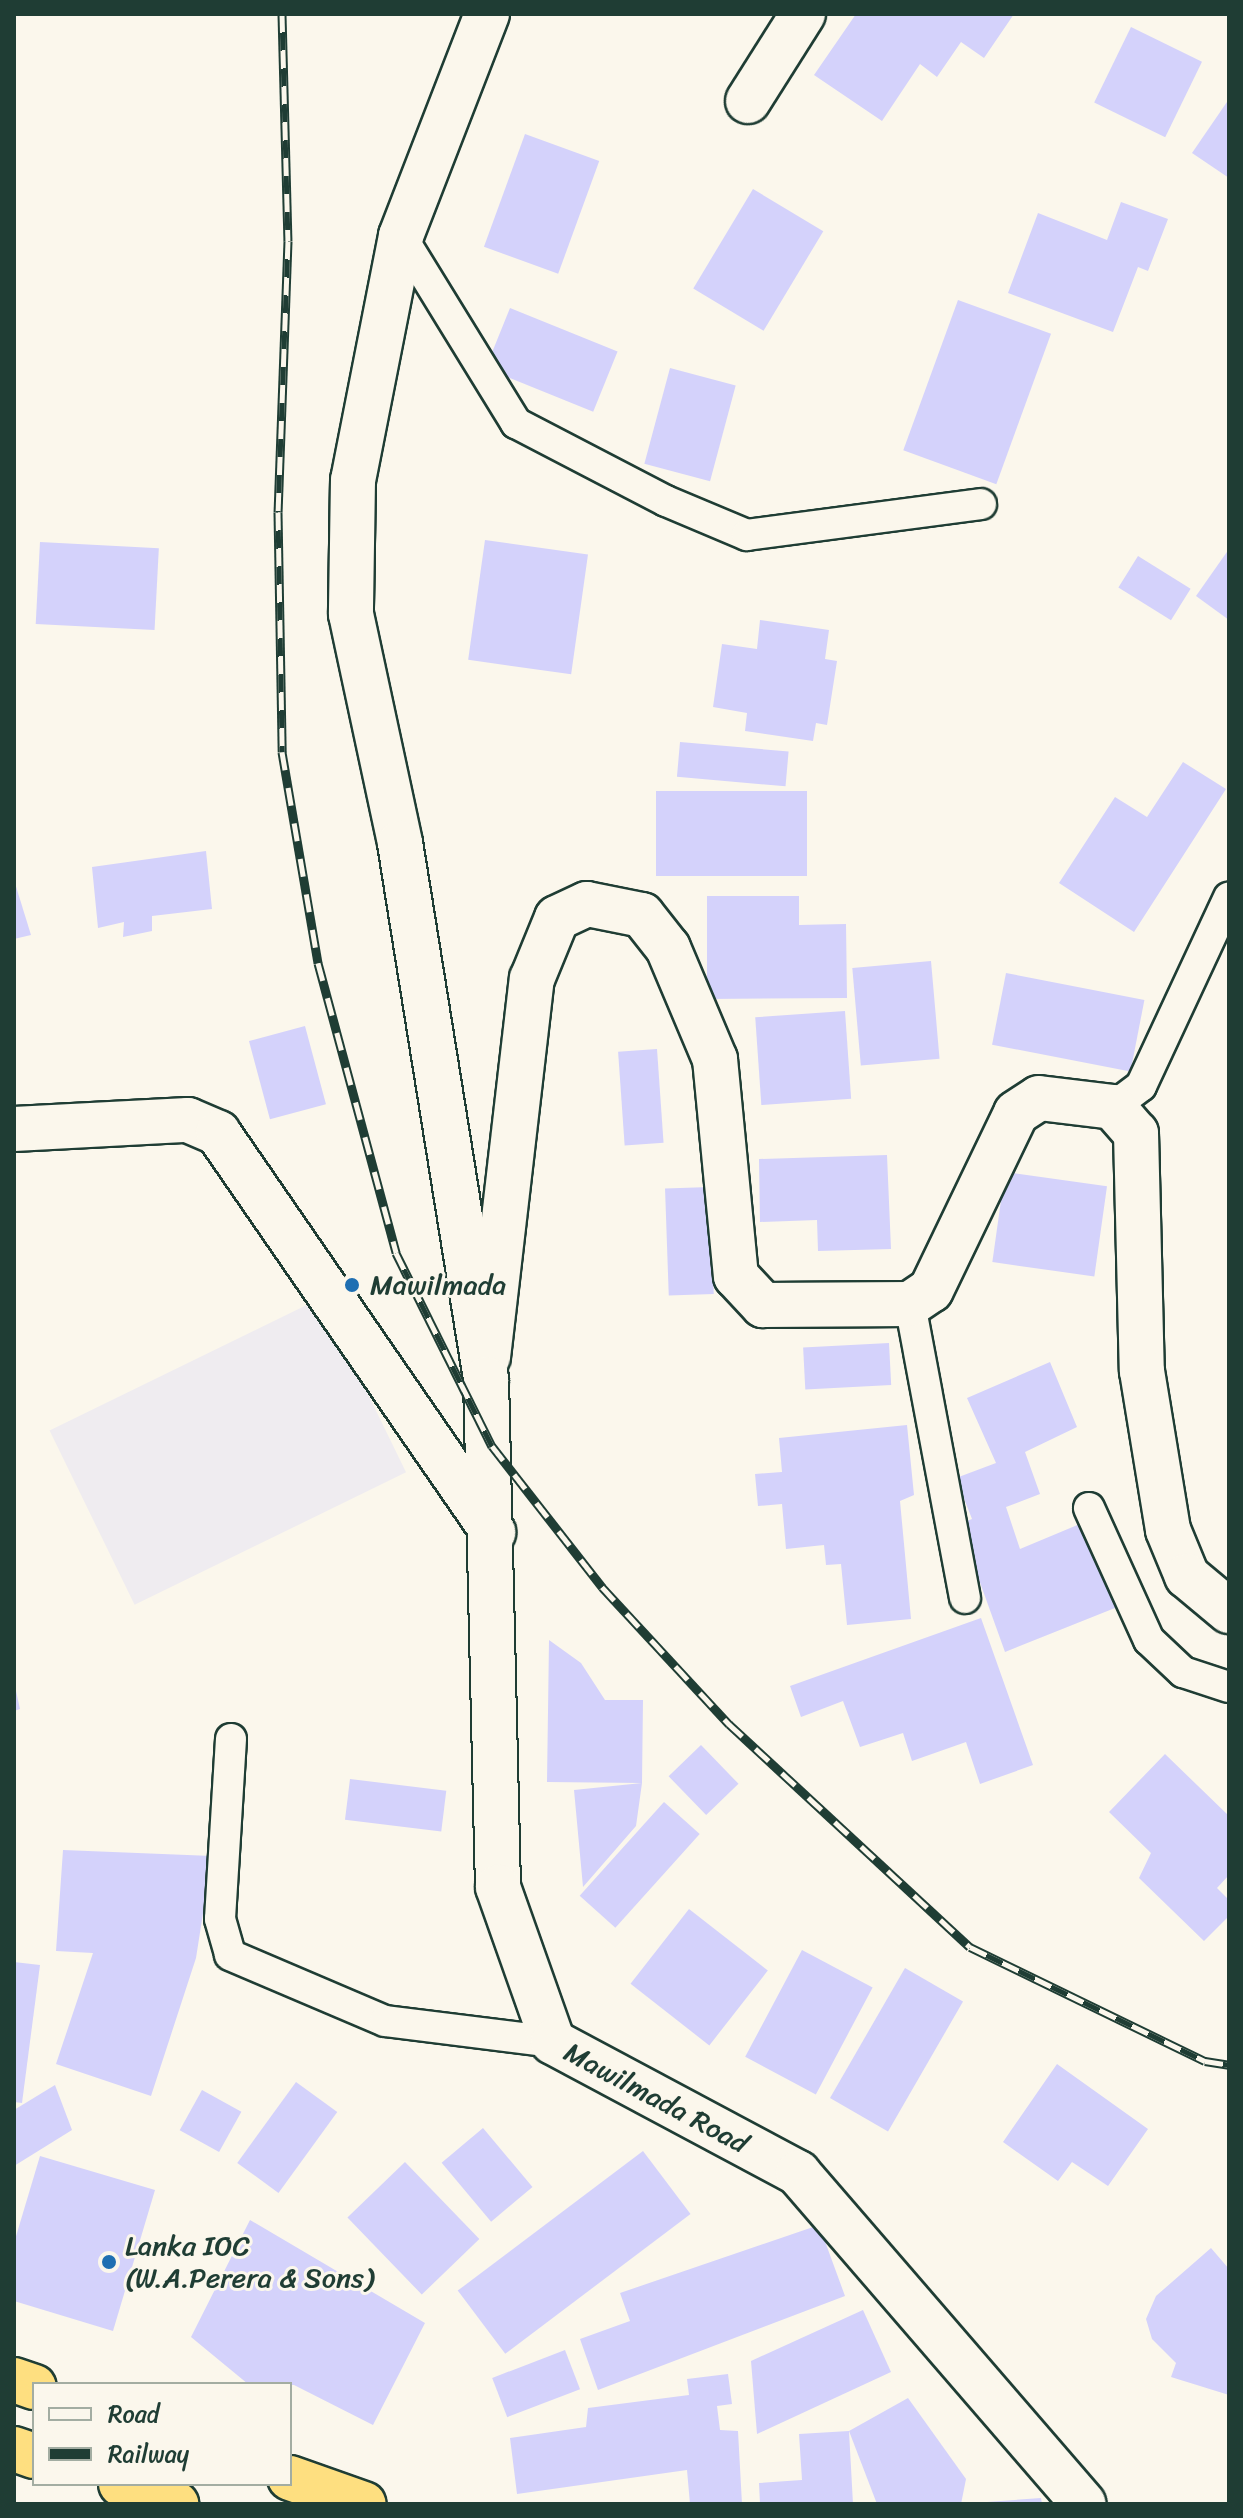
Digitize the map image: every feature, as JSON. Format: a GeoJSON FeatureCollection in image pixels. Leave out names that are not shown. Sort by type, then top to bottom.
{"type":"FeatureCollection","features":[{"type":"Feature","properties":{"kind":"highway"},"geometry":{"type":"LineString","coordinates":[[292,2479],[364,2504]]}},
{"type":"Feature","properties":{"kind":"highway"},"geometry":{"type":"LineString","coordinates":[[126,2486],[176,2504]]}},
{"type":"Feature","properties":{"kind":"street"},"geometry":{"type":"LineString","coordinates":[[486,1379],[400,843],[351,614],[353,480],[401,236],[487,14]]}},
{"type":"Feature","properties":{"kind":"street"},"geometry":{"type":"LineString","coordinates":[[748,101],[803,14]]}},
{"type":"Feature","properties":{"kind":"street"},"geometry":{"type":"LineString","coordinates":[[486,1379],[532,979],[557,918],[587,904],[642,915],[668,948],[715,1059],[736,1276],[763,1305],[910,1304],[931,1290],[1016,1113],[1039,1098],[1113,1107],[1136,1133],[1142,1371],[1168,1530],[1187,1576],[1229,1611]]}},
{"type":"Feature","properties":{"kind":"street"},"geometry":{"type":"LineString","coordinates":[[14,1129],[188,1120],[218,1133],[493,1532]]}},
{"type":"Feature","properties":{"kind":"street","name":"Mawilmada Road"},"geometry":{"type":"LineString","coordinates":[[486,1379],[493,1532],[498,1887],[553,2042],[798,2173],[1084,2504]]}},
{"type":"Feature","properties":{"kind":"lane"},"geometry":{"type":"LineString","coordinates":[[401,236],[516,423],[666,501],[747,535],[981,504]]}},
{"type":"Feature","properties":{"kind":"lane"},"geometry":{"type":"LineString","coordinates":[[1113,1107],[1141,1086],[1229,897]]}},
{"type":"Feature","properties":{"kind":"lane"},"geometry":{"type":"LineString","coordinates":[[910,1304],[965,1598]]}},
{"type":"Feature","properties":{"kind":"lane"},"geometry":{"type":"LineString","coordinates":[[1089,1508],[1149,1640],[1183,1672],[1229,1687]]}},
{"type":"Feature","properties":{"kind":"lane"},"geometry":{"type":"LineString","coordinates":[[231,1739],[220,1919],[230,1955],[385,2021],[553,2042]]}},
{"type":"Feature","properties":{"kind":"shaded area"},"geometry":{"type":"Polygon","coordinates":[[[321,1298],[406,1472],[135,1605],[50,1430],[321,1298]]]}},
{"type":"Feature","properties":{"kind":"building"},"geometry":{"type":"Polygon","coordinates":[[[856,14],[1014,14],[984,58],[961,42],[937,77],[920,64],[882,121],[814,75],[856,14]]]}},
{"type":"Feature","properties":{"kind":"building"},"geometry":{"type":"Polygon","coordinates":[[[1131,27],[1202,62],[1165,137],[1094,102],[1131,27]]]}},
{"type":"Feature","properties":{"kind":"building"},"geometry":{"type":"Polygon","coordinates":[[[1229,99],[1229,178],[1192,153],[1229,99]]]}},
{"type":"Feature","properties":{"kind":"building"},"geometry":{"type":"Polygon","coordinates":[[[525,134],[599,161],[558,274],[484,247],[525,134]]]}},
{"type":"Feature","properties":{"kind":"building"},"geometry":{"type":"Polygon","coordinates":[[[753,189],[823,231],[764,331],[693,288],[753,189]]]}},
{"type":"Feature","properties":{"kind":"building"},"geometry":{"type":"Polygon","coordinates":[[[1121,202],[1168,219],[1148,271],[1138,267],[1113,332],[1008,293],[1038,213],[1107,240],[1121,202]]]}},
{"type":"Feature","properties":{"kind":"building"},"geometry":{"type":"Polygon","coordinates":[[[958,300],[1051,334],[996,484],[903,450],[958,300]]]}},
{"type":"Feature","properties":{"kind":"building"},"geometry":{"type":"Polygon","coordinates":[[[510,308],[618,351],[593,412],[486,368],[510,308]]]}},
{"type":"Feature","properties":{"kind":"building"},"geometry":{"type":"Polygon","coordinates":[[[670,368],[736,386],[710,481],[644,464],[670,368]]]}},
{"type":"Feature","properties":{"kind":"building"},"geometry":{"type":"Polygon","coordinates":[[[485,540],[588,554],[571,674],[468,660],[485,540]]]}},
{"type":"Feature","properties":{"kind":"building"},"geometry":{"type":"Polygon","coordinates":[[[40,542],[159,548],[155,630],[36,624],[40,542]]]}},
{"type":"Feature","properties":{"kind":"building"},"geometry":{"type":"Polygon","coordinates":[[[1229,549],[1229,620],[1196,596],[1229,549]]]}},
{"type":"Feature","properties":{"kind":"building"},"geometry":{"type":"Polygon","coordinates":[[[1138,556],[1191,589],[1171,620],[1118,587],[1138,556]]]}},
{"type":"Feature","properties":{"kind":"building"},"geometry":{"type":"Polygon","coordinates":[[[760,620],[829,630],[825,659],[837,661],[827,725],[816,723],[813,741],[745,731],[747,713],[713,707],[722,644],[757,649],[760,620]]]}},
{"type":"Feature","properties":{"kind":"building"},"geometry":{"type":"Polygon","coordinates":[[[680,742],[789,751],[786,786],[677,777],[680,742]]]}},
{"type":"Feature","properties":{"kind":"building"},"geometry":{"type":"Polygon","coordinates":[[[1183,762],[1226,789],[1134,932],[1059,883],[1115,797],[1147,817],[1183,762]]]}},
{"type":"Feature","properties":{"kind":"building"},"geometry":{"type":"Polygon","coordinates":[[[656,791],[807,791],[807,876],[656,876],[656,791]]]}},
{"type":"Feature","properties":{"kind":"building"},"geometry":{"type":"Polygon","coordinates":[[[206,851],[212,909],[152,916],[152,931],[123,937],[124,922],[98,928],[92,867],[206,851]]]}},
{"type":"Feature","properties":{"kind":"building"},"geometry":{"type":"Polygon","coordinates":[[[14,880],[31,935],[14,939],[14,880]]]}},
{"type":"Feature","properties":{"kind":"building"},"geometry":{"type":"Polygon","coordinates":[[[707,896],[799,896],[799,925],[846,924],[847,998],[707,999],[707,896]]]}},
{"type":"Feature","properties":{"kind":"building"},"geometry":{"type":"Polygon","coordinates":[[[931,961],[940,1059],[861,1066],[852,968],[931,961]]]}},
{"type":"Feature","properties":{"kind":"building"},"geometry":{"type":"Polygon","coordinates":[[[1006,973],[1144,1000],[1130,1072],[992,1045],[1006,973]]]}},
{"type":"Feature","properties":{"kind":"building"},"geometry":{"type":"Polygon","coordinates":[[[845,1011],[851,1099],[761,1105],[755,1017],[845,1011]]]}},
{"type":"Feature","properties":{"kind":"building"},"geometry":{"type":"Polygon","coordinates":[[[305,1026],[326,1104],[270,1119],[249,1041],[305,1026]]]}},
{"type":"Feature","properties":{"kind":"building"},"geometry":{"type":"Polygon","coordinates":[[[657,1049],[664,1143],[625,1145],[618,1052],[657,1049]]]}},
{"type":"Feature","properties":{"kind":"building"},"geometry":{"type":"Polygon","coordinates":[[[887,1155],[891,1249],[818,1251],[817,1220],[760,1222],[759,1159],[887,1155]]]}},
{"type":"Feature","properties":{"kind":"building"},"geometry":{"type":"Polygon","coordinates":[[[1005,1172],[1107,1186],[1094,1276],[992,1262],[1005,1172]]]}},
{"type":"Feature","properties":{"kind":"building"},"geometry":{"type":"Polygon","coordinates":[[[710,1187],[714,1294],[669,1296],[665,1189],[710,1187]]]}},
{"type":"Feature","properties":{"kind":"building"},"geometry":{"type":"Polygon","coordinates":[[[889,1343],[891,1385],[805,1389],[803,1348],[889,1343]]]}},
{"type":"Feature","properties":{"kind":"building"},"geometry":{"type":"Polygon","coordinates":[[[1050,1362],[1077,1427],[1025,1452],[1040,1494],[1006,1507],[1020,1549],[1087,1521],[1120,1606],[1005,1652],[959,1524],[972,1519],[956,1478],[996,1463],[967,1398],[1050,1362]]]}},
{"type":"Feature","properties":{"kind":"building"},"geometry":{"type":"Polygon","coordinates":[[[907,1425],[914,1495],[900,1501],[911,1619],[847,1625],[841,1564],[826,1565],[824,1545],[786,1549],[782,1504],[758,1506],[755,1474],[782,1472],[779,1438],[907,1425]]]}},
{"type":"Feature","properties":{"kind":"building"},"geometry":{"type":"Polygon","coordinates":[[[981,1618],[1033,1765],[980,1784],[966,1742],[912,1761],[903,1733],[860,1747],[843,1701],[801,1717],[790,1686],[981,1618]]]}},
{"type":"Feature","properties":{"kind":"building"},"geometry":{"type":"Polygon","coordinates":[[[549,1640],[581,1663],[605,1700],[643,1700],[642,1783],[547,1782],[549,1640]]]}},
{"type":"Feature","properties":{"kind":"building"},"geometry":{"type":"Polygon","coordinates":[[[14,1682],[20,1709],[14,1711],[14,1682]]]}},
{"type":"Feature","properties":{"kind":"building"},"geometry":{"type":"Polygon","coordinates":[[[701,1745],[739,1784],[706,1815],[669,1776],[701,1745]]]}},
{"type":"Feature","properties":{"kind":"building"},"geometry":{"type":"Polygon","coordinates":[[[1165,1754],[1229,1816],[1229,1875],[1217,1888],[1229,1900],[1229,1916],[1204,1941],[1139,1878],[1151,1853],[1109,1812],[1165,1754]]]}},
{"type":"Feature","properties":{"kind":"building"},"geometry":{"type":"Polygon","coordinates":[[[350,1779],[446,1791],[441,1832],[345,1820],[350,1779]]]}},
{"type":"Feature","properties":{"kind":"building"},"geometry":{"type":"Polygon","coordinates":[[[642,1783],[636,1826],[583,1887],[574,1790],[642,1783]]]}},
{"type":"Feature","properties":{"kind":"building"},"geometry":{"type":"Polygon","coordinates":[[[664,1802],[700,1834],[615,1928],[580,1896],[664,1802]]]}},
{"type":"Feature","properties":{"kind":"building"},"geometry":{"type":"Polygon","coordinates":[[[63,1850],[212,1856],[196,1958],[151,2096],[56,2064],[93,1953],[56,1951],[63,1850]]]}},
{"type":"Feature","properties":{"kind":"building"},"geometry":{"type":"Polygon","coordinates":[[[689,1909],[768,1971],[709,2045],[631,1984],[689,1909]]]}},
{"type":"Feature","properties":{"kind":"building"},"geometry":{"type":"Polygon","coordinates":[[[802,1950],[873,1988],[816,2094],[745,2057],[802,1950]]]}},
{"type":"Feature","properties":{"kind":"building"},"geometry":{"type":"Polygon","coordinates":[[[14,1962],[40,1965],[22,2103],[14,2102],[14,1962]]]}},
{"type":"Feature","properties":{"kind":"building"},"geometry":{"type":"Polygon","coordinates":[[[905,1968],[963,2002],[888,2131],[830,2098],[905,1968]]]}},
{"type":"Feature","properties":{"kind":"building"},"geometry":{"type":"Polygon","coordinates":[[[1057,2064],[1148,2129],[1108,2186],[1072,2162],[1058,2181],[1003,2142],[1057,2064]]]}},
{"type":"Feature","properties":{"kind":"building"},"geometry":{"type":"Polygon","coordinates":[[[296,2082],[337,2112],[278,2193],[237,2163],[296,2082]]]}},
{"type":"Feature","properties":{"kind":"building"},"geometry":{"type":"Polygon","coordinates":[[[55,2085],[72,2130],[14,2166],[14,2110],[55,2085]]]}},
{"type":"Feature","properties":{"kind":"building"},"geometry":{"type":"Polygon","coordinates":[[[202,2090],[241,2112],[219,2152],[180,2130],[202,2090]]]}},
{"type":"Feature","properties":{"kind":"building"},"geometry":{"type":"Polygon","coordinates":[[[483,2128],[532,2187],[491,2222],[442,2163],[483,2128]]]}},
{"type":"Feature","properties":{"kind":"building"},"geometry":{"type":"Polygon","coordinates":[[[643,2151],[691,2214],[505,2354],[458,2291],[643,2151]]]}},
{"type":"Feature","properties":{"kind":"building"},"geometry":{"type":"Polygon","coordinates":[[[40,2156],[155,2190],[113,2331],[14,2301],[14,2243],[40,2156]]]}},
{"type":"Feature","properties":{"kind":"building"},"geometry":{"type":"Polygon","coordinates":[[[405,2162],[479,2239],[422,2295],[347,2218],[405,2162]]]}},
{"type":"Feature","properties":{"kind":"building"},"geometry":{"type":"Polygon","coordinates":[[[250,2220],[425,2323],[373,2425],[292,2385],[292,2382],[246,2382],[191,2337],[250,2220]]]}},
{"type":"Feature","properties":{"kind":"building"},"geometry":{"type":"Polygon","coordinates":[[[819,2225],[845,2296],[598,2390],[580,2339],[630,2321],[620,2293],[819,2225]]]}},
{"type":"Feature","properties":{"kind":"building"},"geometry":{"type":"Polygon","coordinates":[[[1211,2248],[1229,2269],[1229,2395],[1171,2377],[1176,2363],[1152,2339],[1146,2319],[1156,2296],[1211,2248]]]}},
{"type":"Feature","properties":{"kind":"building"},"geometry":{"type":"Polygon","coordinates":[[[863,2310],[891,2372],[757,2434],[751,2361],[863,2310]]]}},
{"type":"Feature","properties":{"kind":"building"},"geometry":{"type":"Polygon","coordinates":[[[565,2350],[580,2389],[507,2417],[492,2378],[565,2350]]]}},
{"type":"Feature","properties":{"kind":"building"},"geometry":{"type":"Polygon","coordinates":[[[728,2374],[732,2404],[717,2406],[720,2430],[738,2431],[742,2504],[690,2504],[687,2470],[517,2494],[510,2438],[586,2427],[588,2408],[689,2395],[687,2379],[728,2374]]]}},
{"type":"Feature","properties":{"kind":"building"},"geometry":{"type":"Polygon","coordinates":[[[908,2398],[966,2479],[961,2504],[877,2504],[849,2431],[908,2398]]]}},
{"type":"Feature","properties":{"kind":"building"},"geometry":{"type":"Polygon","coordinates":[[[849,2431],[853,2504],[760,2504],[759,2483],[802,2480],[799,2434],[849,2431]]]}},
{"type":"Feature","properties":{"kind":"building"},"geometry":{"type":"Polygon","coordinates":[[[1041,2498],[1042,2504],[987,2504],[987,2502],[1041,2498]]]}},
{"type":"Feature","properties":{"kind":"railway"},"geometry":{"type":"LineString","coordinates":[[282,14],[288,241],[278,512],[282,752],[318,963],[396,1253],[492,1446],[602,1587],[729,1724],[970,1947],[1205,2061],[1229,2065]]}},
{"type":"Feature","properties":{"kind":"place","name":"Mawilmada"},"geometry":{"type":"Point","coordinates":[352,1285]}},
{"type":"Feature","properties":{"kind":"place","name":"Lanka IOC (W.A.Perera & Sons)"},"geometry":{"type":"Point","coordinates":[109,2262]}}]}
